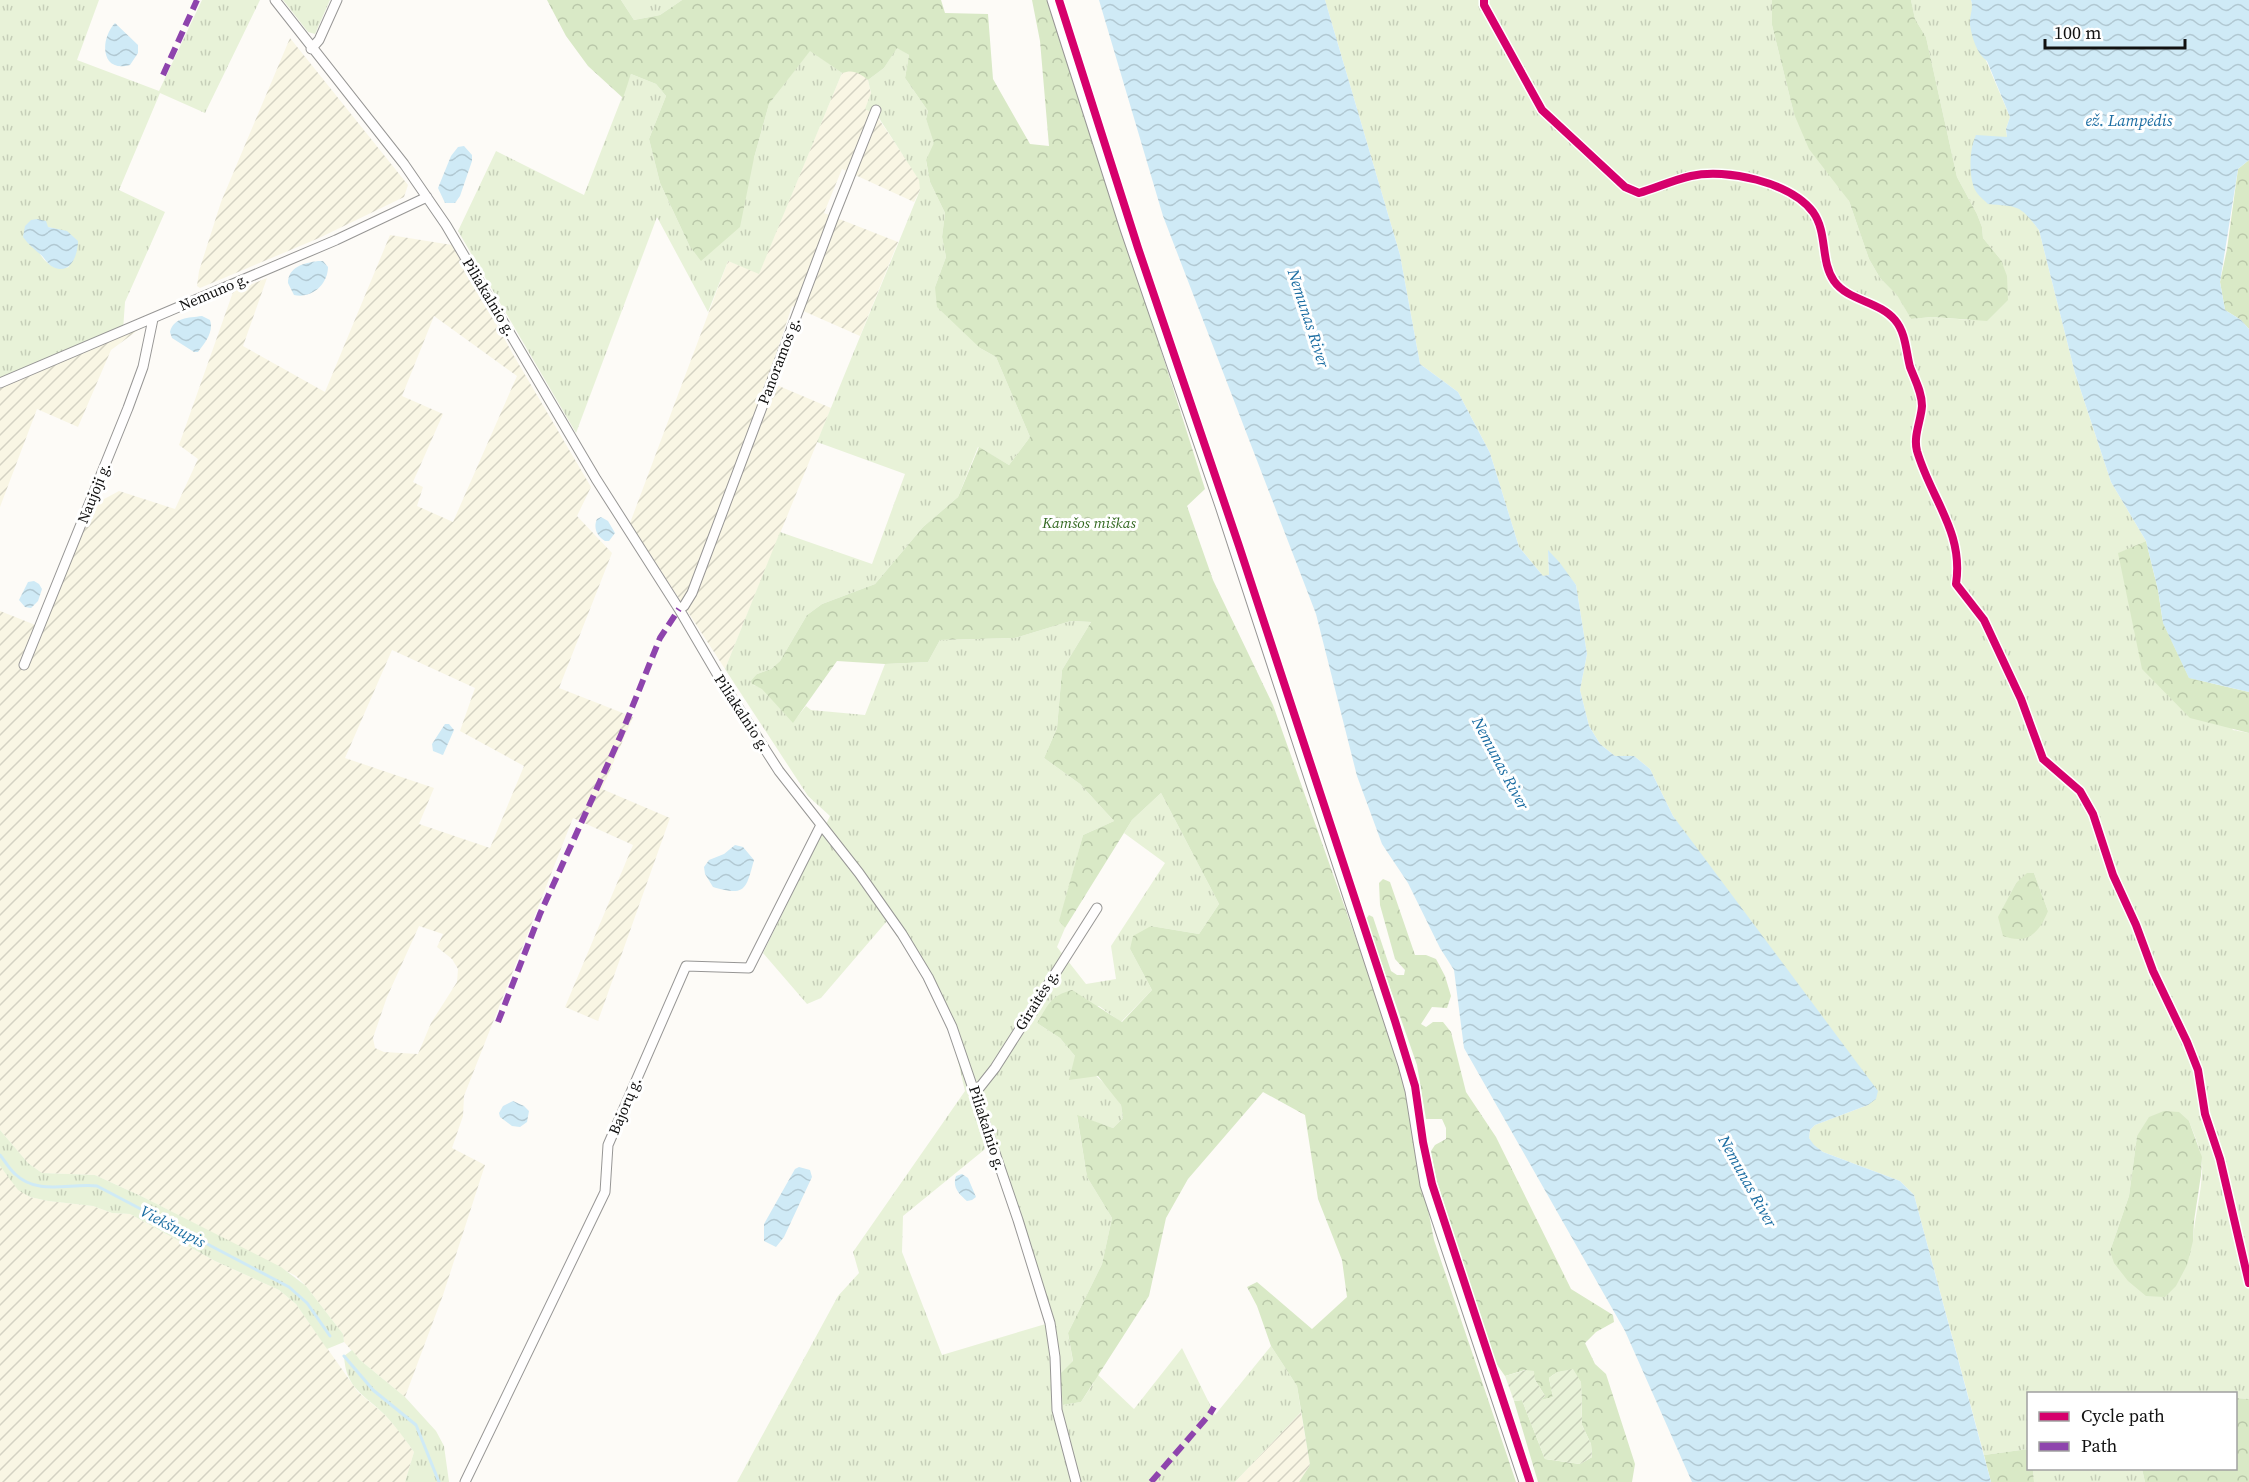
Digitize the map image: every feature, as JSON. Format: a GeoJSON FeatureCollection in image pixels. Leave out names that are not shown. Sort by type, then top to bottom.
{"type":"FeatureCollection","features":[{"type":"Feature","properties":{"kind":"street","name":"Piliakalnio g."},"geometry":{"type":"LineString","coordinates":[[275,0],[311,49],[404,164],[427,197],[460,248],[596,479],[766,751],[902,934],[928,976],[952,1027],[974,1088],[1050,1323],[1057,1410],[1076,1482]]}},
{"type":"Feature","properties":{"kind":"street"},"geometry":{"type":"LineString","coordinates":[[311,49],[319,40],[337,0]]}},
{"type":"Feature","properties":{"kind":"street"},"geometry":{"type":"LineString","coordinates":[[1053,0],[1125,229],[1227,528],[1403,1065],[1410,1091],[1425,1185],[1524,1482]]}},
{"type":"Feature","properties":{"kind":"street","name":"Panoramos g."},"geometry":{"type":"LineString","coordinates":[[679,609],[684,606],[692,593],[876,110]]}},
{"type":"Feature","properties":{"kind":"street","name":"Nemuno g."},"geometry":{"type":"LineString","coordinates":[[0,383],[336,240],[427,197]]}},
{"type":"Feature","properties":{"kind":"street","name":"Naujoji g."},"geometry":{"type":"LineString","coordinates":[[24,664],[128,408],[143,367],[153,318]]}},
{"type":"Feature","properties":{"kind":"street","name":"Bajorų g."},"geometry":{"type":"LineString","coordinates":[[465,1482],[605,1192],[608,1145],[686,966],[749,968],[821,825]]}},
{"type":"Feature","properties":{"kind":"street","name":"Giraitės g."},"geometry":{"type":"LineString","coordinates":[[974,1088],[980,1087],[995,1068],[1097,908]]}},
{"type":"Feature","properties":{"kind":"shaded area"},"geometry":{"type":"Polygon","coordinates":[[[290,38],[408,185],[404,197],[319,238],[200,288],[197,286],[199,271],[221,202],[290,38]]]}},
{"type":"Feature","properties":{"kind":"shaded area"},"geometry":{"type":"Polygon","coordinates":[[[849,70],[860,72],[868,80],[876,115],[920,180],[920,190],[914,202],[842,169],[824,213],[898,242],[860,336],[792,306],[767,381],[831,408],[725,669],[630,523],[728,261],[759,273],[842,73],[849,70]]]}},
{"type":"Feature","properties":{"kind":"shaded area"},"geometry":{"type":"Polygon","coordinates":[[[390,235],[452,245],[591,487],[577,516],[612,553],[559,688],[633,717],[602,789],[670,818],[598,1021],[565,1007],[633,845],[573,818],[464,1096],[463,1116],[452,1148],[485,1165],[443,1295],[405,1397],[360,1360],[344,1342],[343,1334],[296,1276],[143,1197],[95,1175],[42,1173],[28,1163],[0,1130],[0,611],[43,628],[95,504],[119,491],[175,509],[198,459],[179,445],[233,292],[267,278],[243,346],[325,392],[390,235]],[[434,316],[402,396],[443,414],[413,482],[423,487],[417,506],[453,522],[517,376],[434,316]],[[392,650],[345,758],[434,788],[419,824],[490,848],[524,766],[460,731],[475,688],[392,650]],[[419,926],[387,997],[373,1038],[375,1048],[384,1052],[418,1054],[431,1023],[457,982],[458,969],[452,959],[437,947],[443,934],[419,926]]]}},
{"type":"Feature","properties":{"kind":"shaded area"},"geometry":{"type":"Polygon","coordinates":[[[153,319],[111,350],[78,427],[37,409],[0,507],[0,383],[153,319]]]}},
{"type":"Feature","properties":{"kind":"shaded area"},"geometry":{"type":"Polygon","coordinates":[[[0,1166],[18,1189],[30,1197],[93,1206],[112,1213],[130,1214],[215,1261],[279,1290],[296,1304],[358,1392],[384,1414],[414,1452],[405,1482],[0,1482],[0,1166]]]}},
{"type":"Feature","properties":{"kind":"shaded area"},"geometry":{"type":"Polygon","coordinates":[[[1301,1412],[1310,1465],[1299,1482],[1235,1482],[1301,1412]]]}},
{"type":"Feature","properties":{"kind":"green space"},"geometry":{"type":"Polygon","coordinates":[[[0,0],[99,0],[77,60],[159,91],[202,0],[260,0],[205,113],[160,93],[119,190],[165,212],[125,302],[123,330],[0,383],[0,0]],[[48,227],[40,254],[52,266],[69,267],[56,229],[48,227]]]}},
{"type":"Feature","properties":{"kind":"green space"},"geometry":{"type":"Polygon","coordinates":[[[283,0],[330,0],[315,34],[308,32],[283,0]]]}},
{"type":"Feature","properties":{"kind":"green space","name":"Kamšos miškas"},"geometry":{"type":"Polygon","coordinates":[[[547,0],[621,0],[634,20],[660,15],[682,0],[941,0],[945,13],[988,14],[993,79],[1030,144],[1049,146],[1040,41],[1032,0],[1050,0],[1205,489],[1187,506],[1213,580],[1273,705],[1398,1057],[1434,1240],[1516,1482],[1299,1482],[1310,1465],[1297,1386],[1271,1346],[1257,1306],[1247,1287],[1257,1282],[1312,1329],[1347,1297],[1342,1260],[1318,1199],[1305,1115],[1263,1092],[1188,1179],[1166,1218],[1149,1296],[1081,1402],[1063,1405],[1060,1374],[1073,1361],[1068,1333],[1102,1264],[1112,1218],[1087,1177],[1077,1115],[1113,1128],[1123,1118],[1121,1105],[1098,1076],[1069,1080],[1075,1056],[1060,1038],[1037,1023],[1054,998],[1072,990],[1122,1022],[1152,990],[1130,949],[1133,936],[1151,926],[1199,934],[1219,904],[1161,793],[1132,820],[1065,928],[1059,921],[1083,835],[1114,821],[1080,784],[1044,758],[1057,728],[1062,670],[1091,622],[1071,621],[1015,638],[940,640],[928,662],[885,664],[837,661],[793,723],[762,689],[752,684],[751,681],[757,674],[771,669],[780,661],[807,615],[822,604],[875,584],[923,527],[958,497],[979,447],[1009,465],[1030,437],[996,357],[980,348],[937,307],[935,287],[946,257],[942,237],[945,213],[930,182],[926,160],[934,143],[926,119],[928,111],[905,78],[909,55],[897,48],[884,68],[868,80],[856,72],[842,73],[810,51],[769,104],[754,158],[740,227],[701,261],[689,245],[660,183],[649,139],[666,96],[656,84],[631,74],[623,98],[588,66],[566,36],[547,0]]]}},
{"type":"Feature","properties":{"kind":"green space"},"geometry":{"type":"Polygon","coordinates":[[[621,0],[682,0],[660,15],[634,20],[621,0]]]}},
{"type":"Feature","properties":{"kind":"green space"},"geometry":{"type":"Polygon","coordinates":[[[1325,0],[1772,0],[1772,25],[1794,114],[1849,201],[1869,259],[1880,278],[1897,294],[1911,319],[1932,317],[1970,320],[2001,260],[1983,238],[1977,214],[1957,177],[1926,37],[1915,19],[1911,0],[1971,0],[1973,8],[1970,23],[2010,117],[2005,138],[2017,206],[2026,213],[2039,230],[2075,373],[2111,482],[2146,541],[2119,553],[2233,730],[2249,733],[2249,1399],[2237,1398],[2237,1392],[2027,1392],[2027,1449],[1984,1455],[1914,1195],[1900,1181],[1823,1152],[1813,1145],[1809,1138],[1810,1130],[1815,1125],[1868,1105],[1673,816],[1650,769],[1634,756],[1615,756],[1600,744],[1589,726],[1580,690],[1587,654],[1576,585],[1548,551],[1549,575],[1543,576],[1519,547],[1490,453],[1458,392],[1420,364],[1400,255],[1325,0]],[[2034,873],[2016,883],[1999,917],[2048,911],[2034,873]],[[2189,1121],[2137,1136],[2129,1196],[2110,1251],[2193,1241],[2201,1186],[2202,1165],[2199,1147],[2189,1121]]]}},
{"type":"Feature","properties":{"kind":"green space"},"geometry":{"type":"Polygon","coordinates":[[[1772,0],[1911,0],[1915,19],[1926,37],[1957,177],[1977,214],[1983,238],[2001,260],[2007,276],[2008,300],[1987,321],[1932,317],[1911,319],[1897,295],[1880,278],[1869,259],[1849,201],[1809,149],[1794,114],[1772,25],[1772,0]]]}},
{"type":"Feature","properties":{"kind":"green space"},"geometry":{"type":"Polygon","coordinates":[[[897,47],[909,55],[905,78],[928,111],[926,119],[935,143],[926,161],[930,182],[945,213],[942,237],[946,257],[935,287],[980,348],[996,357],[1030,437],[1009,465],[978,447],[958,497],[923,527],[875,584],[822,604],[807,615],[780,661],[771,669],[757,674],[753,685],[762,688],[793,722],[806,706],[811,710],[865,715],[885,664],[928,662],[940,640],[1015,638],[1071,621],[1091,622],[1062,670],[1057,728],[1044,758],[1080,784],[1114,821],[1083,835],[1060,920],[1065,928],[1057,947],[1086,984],[1116,979],[1111,946],[1165,863],[1124,833],[1132,820],[1161,793],[1219,904],[1199,934],[1151,926],[1130,949],[1152,990],[1121,1022],[1099,1006],[1037,1023],[1060,1038],[1075,1056],[1111,1090],[1121,1105],[1123,1118],[1113,1128],[1077,1116],[1087,1177],[1112,1218],[1102,1264],[1068,1333],[1073,1362],[1063,1405],[1081,1402],[1097,1374],[1134,1409],[1182,1348],[1215,1415],[1271,1346],[1297,1386],[1301,1412],[1235,1482],[737,1482],[838,1296],[859,1273],[853,1252],[965,1091],[954,1044],[926,980],[887,921],[821,998],[807,1004],[763,953],[830,816],[808,796],[725,669],[780,532],[872,564],[905,474],[817,442],[920,190],[919,180],[877,115],[865,109],[871,93],[868,80],[884,68],[897,47]],[[995,1141],[903,1216],[902,1252],[942,1355],[1049,1323],[995,1141]]]}},
{"type":"Feature","properties":{"kind":"green space"},"geometry":{"type":"Polygon","coordinates":[[[810,50],[842,73],[759,274],[728,261],[708,312],[657,217],[576,433],[458,231],[496,151],[584,195],[631,74],[656,84],[666,96],[649,139],[660,183],[689,245],[754,158],[769,104],[810,50]]]}},
{"type":"Feature","properties":{"kind":"green space"},"geometry":{"type":"Polygon","coordinates":[[[2249,160],[2249,329],[2241,320],[2225,310],[2220,282],[2238,169],[2249,160]]]}},
{"type":"Feature","properties":{"kind":"green space"},"geometry":{"type":"Polygon","coordinates":[[[2146,541],[2158,590],[2163,623],[2189,678],[2249,692],[2249,733],[2190,718],[2142,669],[2118,553],[2146,541]]]}},
{"type":"Feature","properties":{"kind":"green space"},"geometry":{"type":"Polygon","coordinates":[[[2027,873],[2034,873],[2048,911],[2041,925],[2032,935],[2019,939],[2003,936],[1998,917],[2016,883],[2027,873]]]}},
{"type":"Feature","properties":{"kind":"green space"},"geometry":{"type":"Polygon","coordinates":[[[1383,879],[1390,882],[1415,955],[1426,955],[1436,959],[1445,976],[1451,996],[1447,1008],[1432,1007],[1421,1024],[1426,1027],[1433,1022],[1443,1022],[1451,1032],[1466,1092],[1496,1137],[1571,1289],[1613,1315],[1614,1322],[1596,1332],[1585,1343],[1595,1364],[1606,1374],[1635,1464],[1632,1482],[1538,1482],[1514,1401],[1522,1400],[1545,1459],[1580,1464],[1592,1457],[1591,1444],[1582,1425],[1581,1382],[1568,1373],[1558,1372],[1549,1378],[1553,1397],[1539,1401],[1545,1396],[1535,1380],[1525,1370],[1505,1376],[1493,1359],[1436,1178],[1431,1151],[1435,1145],[1446,1139],[1446,1128],[1442,1119],[1426,1119],[1417,1065],[1366,919],[1369,915],[1373,917],[1391,971],[1397,975],[1404,975],[1405,970],[1395,959],[1380,905],[1379,883],[1383,879]]]}},
{"type":"Feature","properties":{"kind":"green space"},"geometry":{"type":"Polygon","coordinates":[[[2164,1111],[2179,1112],[2189,1121],[2202,1157],[2193,1241],[2187,1265],[2176,1286],[2165,1297],[2146,1296],[2128,1281],[2114,1263],[2110,1251],[2129,1196],[2137,1136],[2149,1117],[2164,1111]]]}},
{"type":"Feature","properties":{"kind":"green space"},"geometry":{"type":"Polygon","coordinates":[[[0,1130],[28,1163],[42,1173],[95,1175],[281,1267],[306,1286],[343,1334],[344,1342],[327,1349],[296,1304],[279,1290],[215,1261],[130,1214],[112,1213],[93,1206],[48,1201],[30,1197],[18,1190],[0,1166],[0,1130]]]}},
{"type":"Feature","properties":{"kind":"green space"},"geometry":{"type":"Polygon","coordinates":[[[352,1350],[360,1360],[405,1397],[436,1431],[444,1446],[449,1482],[405,1482],[414,1452],[385,1415],[352,1384],[345,1367],[344,1356],[352,1350]]]}},
{"type":"Feature","properties":{"kind":"green space"},"geometry":{"type":"Polygon","coordinates":[[[1573,1369],[1581,1382],[1582,1425],[1591,1444],[1592,1457],[1580,1464],[1545,1459],[1522,1400],[1514,1401],[1505,1376],[1526,1370],[1534,1371],[1535,1380],[1545,1396],[1540,1400],[1553,1397],[1549,1378],[1557,1372],[1573,1369]]]}},
{"type":"Feature","properties":{"kind":"green space"},"geometry":{"type":"Polygon","coordinates":[[[2237,1398],[2249,1399],[2249,1482],[2145,1482],[2142,1470],[2237,1470],[2237,1398]]]}},
{"type":"Feature","properties":{"kind":"green space"},"geometry":{"type":"Polygon","coordinates":[[[2027,1449],[2027,1470],[2033,1470],[2034,1482],[1991,1482],[1984,1455],[2027,1449]]]}},
{"type":"Feature","properties":{"kind":"green space"},"geometry":{"type":"Polygon","coordinates":[[[2033,1470],[2142,1470],[2145,1482],[2034,1482],[2033,1470]]]}},
{"type":"Feature","properties":{"kind":"water","name":"Nemunas River"},"geometry":{"type":"Polygon","coordinates":[[[1099,0],[1325,0],[1400,255],[1420,364],[1458,392],[1490,453],[1519,547],[1543,576],[1549,575],[1548,550],[1576,585],[1587,654],[1580,690],[1589,726],[1600,744],[1615,756],[1634,756],[1650,769],[1673,816],[1878,1091],[1876,1099],[1868,1105],[1815,1125],[1810,1130],[1809,1138],[1823,1152],[1900,1181],[1914,1195],[1991,1482],[1692,1482],[1625,1331],[1464,1048],[1454,970],[1440,948],[1408,883],[1382,844],[1357,776],[1316,614],[1163,216],[1099,0]]]}},
{"type":"Feature","properties":{"kind":"water","name":"ež. Lampėdis"},"geometry":{"type":"Polygon","coordinates":[[[1971,0],[2249,0],[2249,160],[2238,169],[2220,282],[2225,310],[2241,320],[2249,329],[2249,692],[2189,678],[2163,623],[2158,590],[2146,541],[2111,482],[2075,373],[2039,230],[2018,208],[1988,204],[1974,188],[1970,165],[1976,135],[2007,137],[2006,129],[2010,117],[1987,61],[1980,54],[1974,40],[1970,25],[1971,0]]]}},
{"type":"Feature","properties":{"kind":"water"},"geometry":{"type":"Polygon","coordinates":[[[115,23],[138,45],[138,53],[130,65],[120,66],[108,59],[105,45],[115,23]]]}},
{"type":"Feature","properties":{"kind":"water"},"geometry":{"type":"Polygon","coordinates":[[[464,146],[472,155],[472,161],[460,196],[455,203],[445,203],[438,188],[451,156],[458,147],[464,146]]]}},
{"type":"Feature","properties":{"kind":"water"},"geometry":{"type":"Polygon","coordinates":[[[31,220],[46,221],[48,227],[67,231],[78,241],[77,252],[69,266],[59,269],[51,266],[23,237],[25,226],[31,220]]]}},
{"type":"Feature","properties":{"kind":"water"},"geometry":{"type":"Polygon","coordinates":[[[323,261],[328,267],[322,284],[307,295],[294,295],[288,283],[291,273],[302,265],[323,261]]]}},
{"type":"Feature","properties":{"kind":"water"},"geometry":{"type":"Polygon","coordinates":[[[202,316],[210,320],[211,329],[198,352],[194,352],[172,338],[170,332],[175,323],[187,318],[202,316]]]}},
{"type":"Feature","properties":{"kind":"water"},"geometry":{"type":"Polygon","coordinates":[[[601,517],[608,521],[615,533],[609,541],[602,539],[596,532],[597,519],[601,517]]]}},
{"type":"Feature","properties":{"kind":"water"},"geometry":{"type":"Polygon","coordinates":[[[34,581],[42,589],[38,601],[31,608],[25,607],[19,600],[28,582],[34,581]]]}},
{"type":"Feature","properties":{"kind":"water"},"geometry":{"type":"Polygon","coordinates":[[[445,724],[449,724],[454,730],[443,755],[433,751],[432,744],[445,724]]]}},
{"type":"Feature","properties":{"kind":"water"},"geometry":{"type":"Polygon","coordinates":[[[735,845],[743,847],[754,860],[746,884],[743,888],[732,891],[713,887],[705,874],[704,867],[709,860],[724,854],[735,845]]]}},
{"type":"Feature","properties":{"kind":"water"},"geometry":{"type":"Polygon","coordinates":[[[513,1101],[529,1111],[527,1122],[520,1127],[512,1126],[500,1117],[499,1113],[503,1106],[513,1101]]]}},
{"type":"Feature","properties":{"kind":"water"},"geometry":{"type":"Polygon","coordinates":[[[799,1167],[810,1170],[812,1177],[784,1237],[776,1247],[764,1241],[764,1224],[795,1169],[799,1167]]]}},
{"type":"Feature","properties":{"kind":"water"},"geometry":{"type":"Polygon","coordinates":[[[962,1174],[968,1178],[976,1197],[972,1200],[967,1201],[956,1187],[956,1176],[962,1174]]]}},
{"type":"Feature","properties":{"kind":"waterway","name":"Viekšnupis"},"geometry":{"type":"LineString","coordinates":[[0,1155],[13,1172],[24,1181],[44,1187],[97,1186],[289,1287],[307,1303],[330,1336]]}},
{"type":"Feature","properties":{"kind":"waterway","name":"Viekšnupis"},"geometry":{"type":"LineString","coordinates":[[344,1356],[373,1390],[416,1425],[439,1482]]}},
{"type":"Feature","properties":{"kind":"marked path"},"geometry":{"type":"LineString","coordinates":[[163,75],[197,0]]}},
{"type":"Feature","properties":{"kind":"marked path"},"geometry":{"type":"LineString","coordinates":[[498,1022],[540,914],[621,735],[660,638],[679,609]]}},
{"type":"Feature","properties":{"kind":"marked path"},"geometry":{"type":"LineString","coordinates":[[1151,1482],[1214,1407]]}},
{"type":"Feature","properties":{"kind":"cycle path"},"geometry":{"type":"LineString","coordinates":[[1059,0],[1138,248],[1239,546],[1395,1021],[1415,1086],[1432,1184],[1530,1482]]}},
{"type":"Feature","properties":{"kind":"cycle path"},"geometry":{"type":"LineString","coordinates":[[1484,0],[1484,5],[1542,110],[1625,187],[1639,193],[1691,176],[1705,174],[1739,176],[1774,185],[1803,202],[1813,212],[1821,229],[1827,265],[1840,288],[1881,309],[1899,325],[1922,401],[1916,440],[1917,451],[1951,532],[1957,565],[1956,584],[1984,620],[2021,699],[2043,759],[2080,791],[2093,814],[2113,875],[2198,1070],[2205,1114],[2220,1159],[2249,1283]]}}]}
